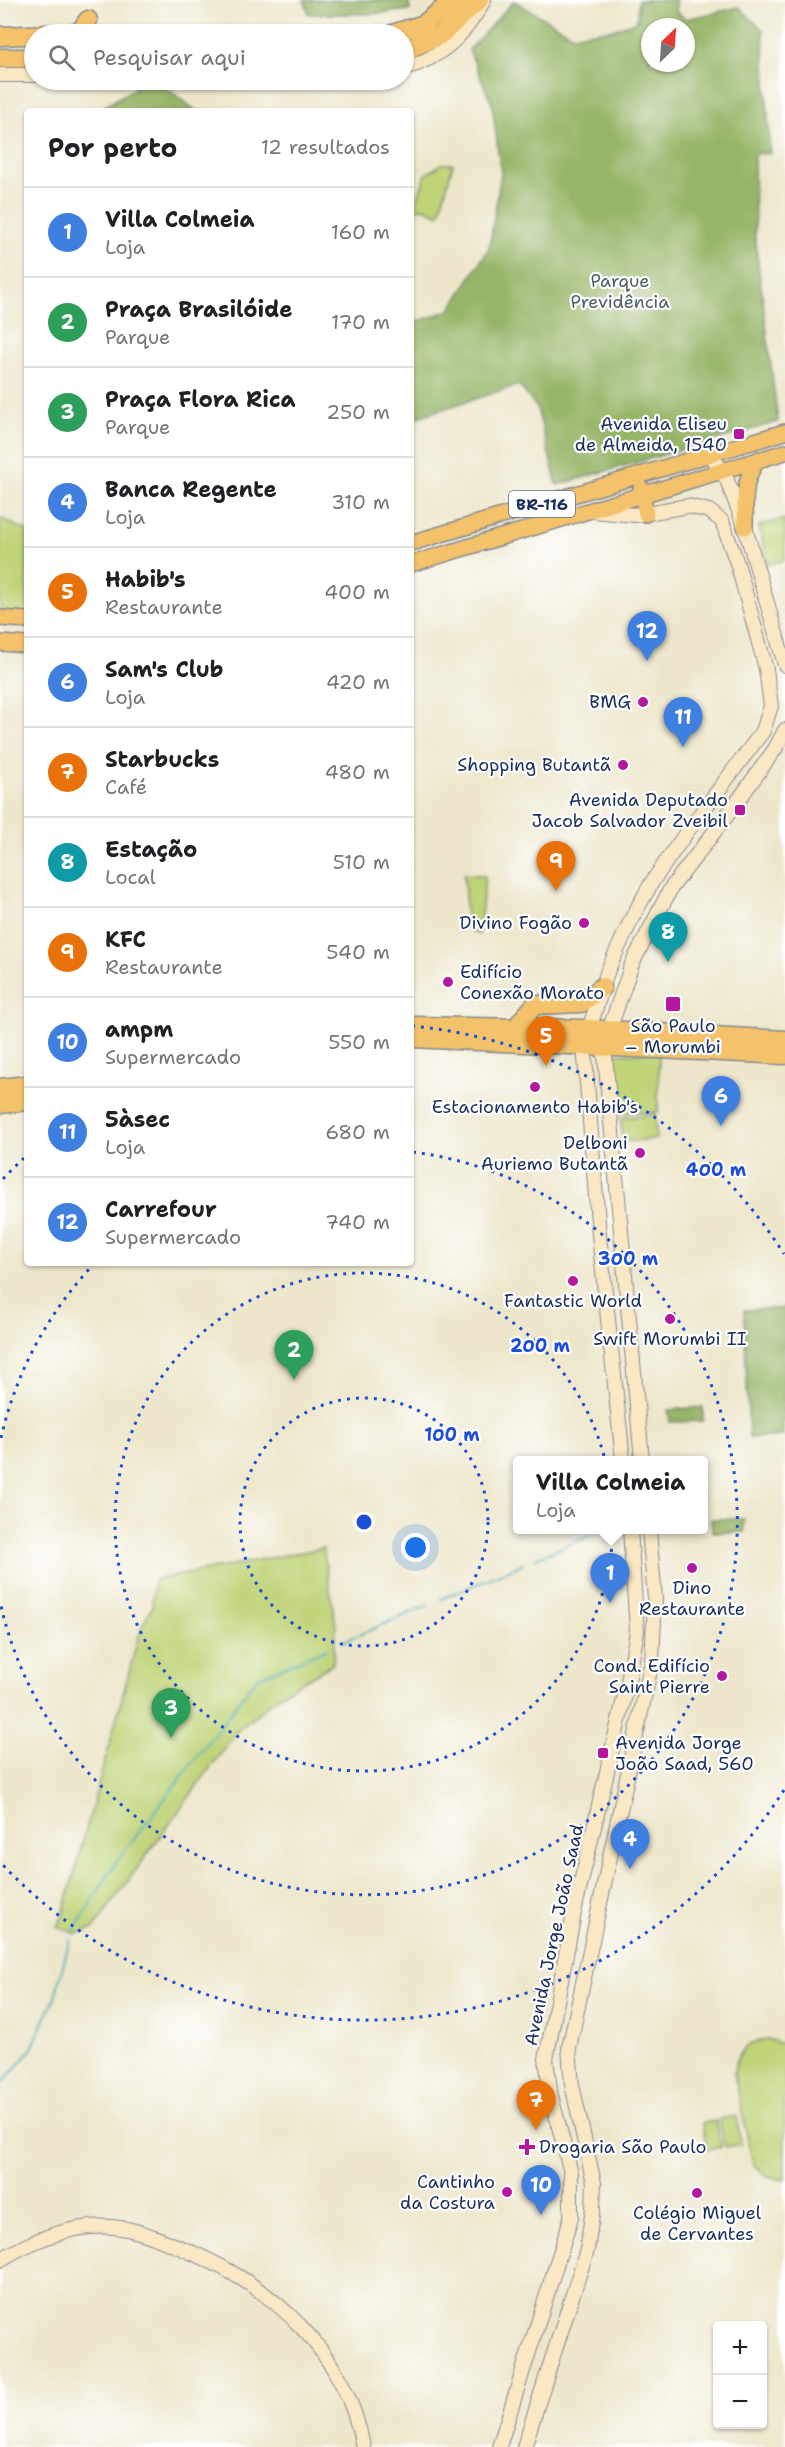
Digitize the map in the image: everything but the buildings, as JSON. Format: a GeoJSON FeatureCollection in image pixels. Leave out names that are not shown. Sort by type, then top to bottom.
{"type":"FeatureCollection","features":[{"type":"Feature","properties":{"kind":"highway"},"geometry":{"type":"LineString","coordinates":[[414,27],[424,24],[454,0]]}},
{"type":"Feature","properties":{"kind":"highway"},"geometry":{"type":"LineString","coordinates":[[414,47],[440,35],[478,0]]}},
{"type":"Feature","properties":{"kind":"highway"},"geometry":{"type":"LineString","coordinates":[[85,24],[88,20]]}},
{"type":"Feature","properties":{"kind":"highway"},"geometry":{"type":"LineString","coordinates":[[0,36],[24,35]]}},
{"type":"Feature","properties":{"kind":"highway"},"geometry":{"type":"LineString","coordinates":[[0,44],[24,44]]}},
{"type":"Feature","properties":{"kind":"highway"},"geometry":{"type":"LineString","coordinates":[[0,58],[24,58]]}},
{"type":"Feature","properties":{"kind":"highway"},"geometry":{"type":"LineString","coordinates":[[518,1035],[525,1014],[535,1005],[581,1004],[602,987]]}},
{"type":"Feature","properties":{"kind":"highway"},"geometry":{"type":"LineString","coordinates":[[414,1026],[518,1035],[785,1040]]}},
{"type":"Feature","properties":{"kind":"highway"},"geometry":{"type":"LineString","coordinates":[[414,1038],[518,1035]]}},
{"type":"Feature","properties":{"kind":"highway"},"geometry":{"type":"LineString","coordinates":[[606,1038],[785,1055]]}},
{"type":"Feature","properties":{"kind":"highway"},"geometry":{"type":"LineString","coordinates":[[0,1088],[24,1085]]}},
{"type":"Feature","properties":{"kind":"highway"},"geometry":{"type":"LineString","coordinates":[[0,1104],[24,1101]]}},
{"type":"Feature","properties":{"kind":"main road"},"geometry":{"type":"LineString","coordinates":[[414,64],[433,57],[465,32],[484,0]]}},
{"type":"Feature","properties":{"kind":"main road"},"geometry":{"type":"LineString","coordinates":[[0,75],[24,75]]}},
{"type":"Feature","properties":{"kind":"main road","name":"BR-116"},"geometry":{"type":"LineString","coordinates":[[414,542],[785,432]]}},
{"type":"Feature","properties":{"kind":"main road","name":"BR-116"},"geometry":{"type":"LineString","coordinates":[[414,563],[785,452]]}},
{"type":"Feature","properties":{"kind":"main road"},"geometry":{"type":"LineString","coordinates":[[711,454],[727,480],[745,527],[785,665]]}},
{"type":"Feature","properties":{"kind":"main road"},"geometry":{"type":"LineString","coordinates":[[745,527],[744,491],[750,472],[759,459]]}},
{"type":"Feature","properties":{"kind":"main road"},"geometry":{"type":"LineString","coordinates":[[646,514],[641,496],[642,484],[669,473],[673,465]]}},
{"type":"Feature","properties":{"kind":"main road"},"geometry":{"type":"LineString","coordinates":[[593,511],[646,514],[688,506],[710,511],[722,521],[738,566],[766,669],[771,706],[763,730],[681,839],[632,918],[602,987],[586,1037],[622,1456]]}},
{"type":"Feature","properties":{"kind":"main road"},"geometry":{"type":"LineString","coordinates":[[0,618],[24,620]]}},
{"type":"Feature","properties":{"kind":"main road"},"geometry":{"type":"LineString","coordinates":[[0,643],[24,645]]}},
{"type":"Feature","properties":{"kind":"main road"},"geometry":{"type":"LineString","coordinates":[[642,1456],[606,1038],[650,926],[671,888],[742,796],[775,749],[785,730]]}},
{"type":"Feature","properties":{"kind":"main road"},"geometry":{"type":"LineString","coordinates":[[632,918],[650,926]]}},
{"type":"Feature","properties":{"kind":"main road"},"geometry":{"type":"LineString","coordinates":[[616,1398],[628,1403],[636,1397]]}},
{"type":"Feature","properties":{"kind":"main road"},"geometry":{"type":"LineString","coordinates":[[618,1416],[630,1410],[638,1413]]}},
{"type":"Feature","properties":{"kind":"main road","name":"Avenida Jorge João Saad"},"geometry":{"type":"LineString","coordinates":[[499,2447],[571,2218],[571,2173],[552,2096],[546,2059],[575,1908],[628,1682],[636,1631],[630,1534]]}},
{"type":"Feature","properties":{"kind":"main road","name":"Avenida Jorge João Saad"},"geometry":{"type":"LineString","coordinates":[[524,2447],[589,2236],[594,2183],[572,2085],[569,2048],[648,1689],[655,1634],[648,1534]]}},
{"type":"Feature","properties":{"kind":"main road"},"geometry":{"type":"LineString","coordinates":[[600,1804],[621,1809]]}},
{"type":"Feature","properties":{"kind":"main road"},"geometry":{"type":"LineString","coordinates":[[0,2260],[59,2233],[86,2228],[112,2227],[158,2238],[218,2265],[270,2296],[294,2318],[320,2350],[344,2385],[358,2423],[363,2447]]}},
{"type":"Feature","properties":{"kind":"green space"},"geometry":{"type":"Polygon","coordinates":[[[304,0],[408,0],[410,10],[371,14],[309,14],[304,0]]]}},
{"type":"Feature","properties":{"kind":"green space","name":"Parque Previdência"},"geometry":{"type":"Polygon","coordinates":[[[638,0],[676,0],[676,11],[685,18],[641,18],[641,72],[695,72],[695,18],[690,18],[739,7],[763,30],[770,153],[754,154],[755,238],[778,422],[557,485],[537,408],[519,385],[414,418],[414,323],[450,310],[489,248],[501,173],[492,104],[469,50],[514,1],[573,35],[615,29],[637,21],[638,0]]]}},
{"type":"Feature","properties":{"kind":"green space"},"geometry":{"type":"Polygon","coordinates":[[[132,90],[167,90],[193,108],[102,108],[132,90]]]}},
{"type":"Feature","properties":{"kind":"green space"},"geometry":{"type":"Polygon","coordinates":[[[442,164],[453,164],[439,215],[424,208],[414,209],[426,174],[442,164]]]}},
{"type":"Feature","properties":{"kind":"green space"},"geometry":{"type":"Polygon","coordinates":[[[0,518],[24,530],[24,615],[0,613],[0,518]]]}},
{"type":"Feature","properties":{"kind":"green space"},"geometry":{"type":"Polygon","coordinates":[[[785,519],[785,560],[768,564],[759,526],[785,519]]]}},
{"type":"Feature","properties":{"kind":"green space"},"geometry":{"type":"Polygon","coordinates":[[[464,874],[485,876],[479,935],[470,931],[466,920],[464,874]]]}},
{"type":"Feature","properties":{"kind":"green space"},"geometry":{"type":"Polygon","coordinates":[[[659,1052],[658,1112],[618,1113],[613,1054],[659,1052]]]}},
{"type":"Feature","properties":{"kind":"green space"},"geometry":{"type":"Polygon","coordinates":[[[655,1114],[656,1139],[622,1142],[621,1118],[655,1114]]]}},
{"type":"Feature","properties":{"kind":"green space"},"geometry":{"type":"Polygon","coordinates":[[[785,1308],[783,1436],[749,1438],[744,1310],[785,1308]]]}},
{"type":"Feature","properties":{"kind":"green space"},"geometry":{"type":"Polygon","coordinates":[[[703,1407],[703,1421],[670,1422],[668,1410],[703,1407]]]}},
{"type":"Feature","properties":{"kind":"green space"},"geometry":{"type":"Polygon","coordinates":[[[711,1519],[744,1519],[744,1532],[712,1532],[711,1519]]]}},
{"type":"Feature","properties":{"kind":"green space"},"geometry":{"type":"Polygon","coordinates":[[[323,1548],[336,1626],[333,1664],[282,1693],[237,1731],[93,1929],[76,1934],[57,1926],[62,1918],[141,1628],[152,1607],[154,1580],[323,1548]]]}},
{"type":"Feature","properties":{"kind":"green space"},"geometry":{"type":"Polygon","coordinates":[[[768,2039],[785,2045],[785,2180],[767,2177],[753,2164],[734,2074],[737,2060],[744,2049],[754,2042],[768,2039]]]}},
{"type":"Feature","properties":{"kind":"green space"},"geometry":{"type":"Polygon","coordinates":[[[736,2116],[741,2144],[725,2147],[719,2119],[736,2116]]]}},
{"type":"Feature","properties":{"kind":"green space"},"geometry":{"type":"Polygon","coordinates":[[[716,2121],[721,2147],[707,2150],[702,2123],[716,2121]]]}},
{"type":"Feature","properties":{"kind":"waterway"},"geometry":{"type":"LineString","coordinates":[[536,1558],[594,1534]]}},
{"type":"Feature","properties":{"kind":"waterway"},"geometry":{"type":"LineString","coordinates":[[441,1599],[523,1564]]}},
{"type":"Feature","properties":{"kind":"waterway"},"geometry":{"type":"LineString","coordinates":[[342,1642],[429,1605]]}},
{"type":"Feature","properties":{"kind":"waterway"},"geometry":{"type":"LineString","coordinates":[[74,1931],[114,1865],[257,1678],[328,1648]]}},
{"type":"Feature","properties":{"kind":"waterway"},"geometry":{"type":"LineString","coordinates":[[0,2086],[31,2050],[55,1997],[70,1939]]}},
{"type":"Feature","properties":{"kind":"place","name":"Avenida Eliseu de Almeida, 1540"},"geometry":{"type":"Point","coordinates":[739,434]}},
{"type":"Feature","properties":{"kind":"place","name":"Carrefour"},"geometry":{"type":"Point","coordinates":[647,661]}},
{"type":"Feature","properties":{"kind":"place","name":"BMG"},"geometry":{"type":"Point","coordinates":[643,702]}},
{"type":"Feature","properties":{"kind":"place","name":"5àsec"},"geometry":{"type":"Point","coordinates":[683,747]}},
{"type":"Feature","properties":{"kind":"place","name":"Shopping Butantã"},"geometry":{"type":"Point","coordinates":[623,765]}},
{"type":"Feature","properties":{"kind":"place","name":"Avenida Deputado Jacob Salvador Zveibil"},"geometry":{"type":"Point","coordinates":[740,810]}},
{"type":"Feature","properties":{"kind":"place","name":"KFC"},"geometry":{"type":"Point","coordinates":[556,891]}},
{"type":"Feature","properties":{"kind":"place","name":"Divino Fogão"},"geometry":{"type":"Point","coordinates":[584,923]}},
{"type":"Feature","properties":{"kind":"place","name":"Estação"},"geometry":{"type":"Point","coordinates":[668,962]}},
{"type":"Feature","properties":{"kind":"place","name":"Edifício Conexão Morato"},"geometry":{"type":"Point","coordinates":[448,982]}},
{"type":"Feature","properties":{"kind":"place","name":"São Paulo – Morumbi"},"geometry":{"type":"Point","coordinates":[673,1004]}},
{"type":"Feature","properties":{"kind":"place","name":"Habib's"},"geometry":{"type":"Point","coordinates":[546,1066]}},
{"type":"Feature","properties":{"kind":"place","name":"Estacionamento Habib's"},"geometry":{"type":"Point","coordinates":[535,1087]}},
{"type":"Feature","properties":{"kind":"place","name":"Sam's Club"},"geometry":{"type":"Point","coordinates":[721,1126]}},
{"type":"Feature","properties":{"kind":"place","name":"Delboni Auriemo Butantã"},"geometry":{"type":"Point","coordinates":[640,1153]}},
{"type":"Feature","properties":{"kind":"place","name":"Fantastic World"},"geometry":{"type":"Point","coordinates":[573,1281]}},
{"type":"Feature","properties":{"kind":"place","name":"Swift Morumbi II"},"geometry":{"type":"Point","coordinates":[670,1319]}},
{"type":"Feature","properties":{"kind":"place","name":"Praça Brasilóide"},"geometry":{"type":"Point","coordinates":[294,1380]}},
{"type":"Feature","properties":{"kind":"place","name":"Dino Restaurante"},"geometry":{"type":"Point","coordinates":[692,1568]}},
{"type":"Feature","properties":{"kind":"place","name":"Villa Colmeia"},"geometry":{"type":"Point","coordinates":[610,1603]}},
{"type":"Feature","properties":{"kind":"place","name":"Cond. Edifício Saint Pierre"},"geometry":{"type":"Point","coordinates":[722,1676]}},
{"type":"Feature","properties":{"kind":"place","name":"Praça Flora Rica"},"geometry":{"type":"Point","coordinates":[171,1738]}},
{"type":"Feature","properties":{"kind":"place","name":"Avenida Jorge João Saad, 560"},"geometry":{"type":"Point","coordinates":[603,1753]}},
{"type":"Feature","properties":{"kind":"place","name":"Banca Regente"},"geometry":{"type":"Point","coordinates":[630,1869]}},
{"type":"Feature","properties":{"kind":"place","name":"Starbucks"},"geometry":{"type":"Point","coordinates":[536,2130]}},
{"type":"Feature","properties":{"kind":"place","name":"Drogaria São Paulo"},"geometry":{"type":"Point","coordinates":[527,2147]}},
{"type":"Feature","properties":{"kind":"place","name":"Cantinho da Costura"},"geometry":{"type":"Point","coordinates":[507,2192]}},
{"type":"Feature","properties":{"kind":"place","name":"Colégio Miguel de Cervantes"},"geometry":{"type":"Point","coordinates":[697,2193]}},
{"type":"Feature","properties":{"kind":"place","name":"ampm"},"geometry":{"type":"Point","coordinates":[541,2215]}}]}
